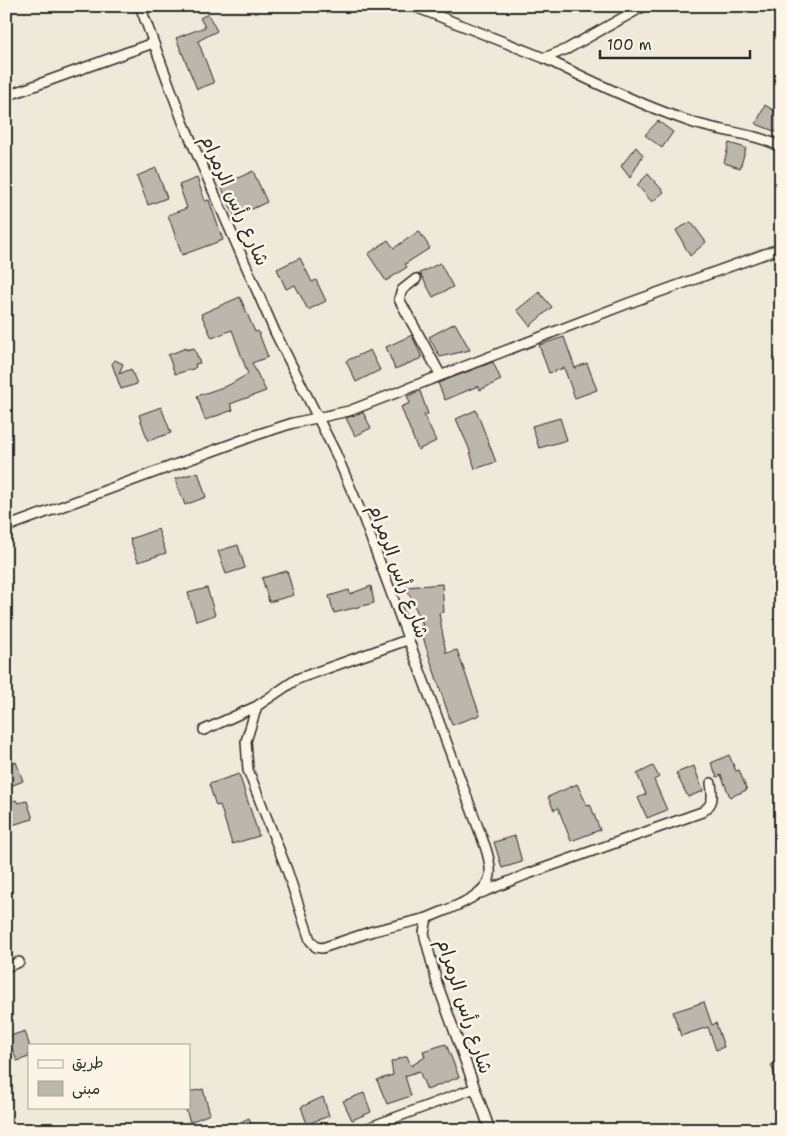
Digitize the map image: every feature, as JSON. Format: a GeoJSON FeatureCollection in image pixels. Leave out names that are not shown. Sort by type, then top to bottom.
{"type":"FeatureCollection","features":[{"type":"Feature","properties":{"kind":"street","name":"شارع رأس الرمرام"},"geometry":{"type":"LineString","coordinates":[[140,6],[183,122],[275,332],[336,454],[362,517],[485,846],[490,875],[486,886],[478,894],[427,918],[424,933],[437,983],[490,1130]]}},
{"type":"Feature","properties":{"kind":"street"},"geometry":{"type":"LineString","coordinates":[[413,6],[544,58],[598,85],[690,122],[764,140],[781,147]]}},
{"type":"Feature","properties":{"kind":"street"},"geometry":{"type":"LineString","coordinates":[[544,58],[567,49],[644,6]]}},
{"type":"Feature","properties":{"kind":"street"},"geometry":{"type":"LineString","coordinates":[[6,96],[153,43]]}},
{"type":"Feature","properties":{"kind":"street"},"geometry":{"type":"LineString","coordinates":[[6,527],[256,435],[293,423],[348,411],[440,374],[781,248]]}},
{"type":"Feature","properties":{"kind":"street"},"geometry":{"type":"LineString","coordinates":[[416,279],[402,290],[399,299],[440,374]]}},
{"type":"Feature","properties":{"kind":"street"},"geometry":{"type":"LineString","coordinates":[[204,730],[257,706],[296,679],[407,640]]}},
{"type":"Feature","properties":{"kind":"street"},"geometry":{"type":"LineString","coordinates":[[257,706],[246,741],[248,770],[287,870],[310,940],[316,947],[322,948],[373,931],[427,918]]}},
{"type":"Feature","properties":{"kind":"street"},"geometry":{"type":"LineString","coordinates":[[478,894],[525,875],[702,812],[710,807],[712,802],[711,783]]}},
{"type":"Feature","properties":{"kind":"street"},"geometry":{"type":"LineString","coordinates":[[6,966],[19,962]]}},
{"type":"Feature","properties":{"kind":"street"},"geometry":{"type":"LineString","coordinates":[[362,1130],[475,1088]]}},
{"type":"Feature","properties":{"kind":"building"},"geometry":{"type":"Polygon","coordinates":[[[208,14],[217,31],[198,41],[214,83],[197,89],[176,38],[205,27],[200,18],[208,14]]]}},
{"type":"Feature","properties":{"kind":"building"},"geometry":{"type":"Polygon","coordinates":[[[765,105],[781,115],[779,133],[756,124],[765,105]]]}},
{"type":"Feature","properties":{"kind":"building"},"geometry":{"type":"Polygon","coordinates":[[[658,121],[673,132],[662,148],[645,135],[658,121]]]}},
{"type":"Feature","properties":{"kind":"building"},"geometry":{"type":"Polygon","coordinates":[[[729,143],[746,148],[740,168],[724,163],[729,143]]]}},
{"type":"Feature","properties":{"kind":"building"},"geometry":{"type":"Polygon","coordinates":[[[636,147],[643,155],[630,178],[621,166],[636,147]]]}},
{"type":"Feature","properties":{"kind":"building"},"geometry":{"type":"Polygon","coordinates":[[[156,168],[167,198],[148,205],[137,176],[156,168]]]}},
{"type":"Feature","properties":{"kind":"building"},"geometry":{"type":"Polygon","coordinates":[[[253,171],[267,202],[235,217],[221,186],[253,171]]]}},
{"type":"Feature","properties":{"kind":"building"},"geometry":{"type":"Polygon","coordinates":[[[648,174],[664,192],[652,202],[637,185],[648,174]]]}},
{"type":"Feature","properties":{"kind":"building"},"geometry":{"type":"Polygon","coordinates":[[[197,178],[205,201],[209,200],[223,240],[182,255],[168,215],[187,208],[179,185],[197,178]]]}},
{"type":"Feature","properties":{"kind":"building"},"geometry":{"type":"Polygon","coordinates":[[[691,222],[706,242],[690,256],[676,230],[691,222]]]}},
{"type":"Feature","properties":{"kind":"building"},"geometry":{"type":"Polygon","coordinates":[[[419,231],[430,248],[405,264],[407,267],[386,281],[368,254],[388,240],[394,248],[419,231]]]}},
{"type":"Feature","properties":{"kind":"building"},"geometry":{"type":"Polygon","coordinates":[[[300,258],[312,282],[316,280],[326,301],[308,310],[295,285],[286,289],[277,269],[300,258]]]}},
{"type":"Feature","properties":{"kind":"building"},"geometry":{"type":"Polygon","coordinates":[[[440,263],[453,287],[433,297],[420,273],[440,263]]]}},
{"type":"Feature","properties":{"kind":"building"},"geometry":{"type":"Polygon","coordinates":[[[539,292],[552,307],[530,326],[517,310],[539,292]]]}},
{"type":"Feature","properties":{"kind":"building"},"geometry":{"type":"Polygon","coordinates":[[[240,297],[255,332],[258,331],[268,357],[252,363],[266,391],[230,404],[233,410],[205,420],[197,396],[229,385],[248,374],[232,330],[212,338],[201,314],[240,297]]]}},
{"type":"Feature","properties":{"kind":"building"},"geometry":{"type":"Polygon","coordinates":[[[455,323],[470,350],[440,357],[429,337],[455,323]]]}},
{"type":"Feature","properties":{"kind":"building"},"geometry":{"type":"Polygon","coordinates":[[[412,335],[422,358],[395,369],[386,347],[412,335]]]}},
{"type":"Feature","properties":{"kind":"building"},"geometry":{"type":"Polygon","coordinates":[[[564,337],[575,368],[587,363],[597,390],[575,398],[564,368],[549,373],[539,345],[564,337]]]}},
{"type":"Feature","properties":{"kind":"building"},"geometry":{"type":"Polygon","coordinates":[[[186,348],[186,350],[194,348],[200,363],[195,364],[196,367],[193,369],[175,374],[168,355],[186,348]]]}},
{"type":"Feature","properties":{"kind":"building"},"geometry":{"type":"Polygon","coordinates":[[[370,350],[380,370],[356,382],[346,361],[370,350]]]}},
{"type":"Feature","properties":{"kind":"building"},"geometry":{"type":"Polygon","coordinates":[[[115,360],[123,364],[119,374],[131,369],[137,384],[121,389],[112,364],[115,360]]]}},
{"type":"Feature","properties":{"kind":"building"},"geometry":{"type":"Polygon","coordinates":[[[493,362],[501,380],[480,390],[478,386],[445,400],[438,383],[493,362]]]}},
{"type":"Feature","properties":{"kind":"building"},"geometry":{"type":"Polygon","coordinates":[[[420,391],[428,414],[424,415],[436,441],[418,450],[401,407],[410,403],[407,396],[420,391]]]}},
{"type":"Feature","properties":{"kind":"building"},"geometry":{"type":"Polygon","coordinates":[[[161,407],[171,433],[148,441],[139,415],[161,407]]]}},
{"type":"Feature","properties":{"kind":"building"},"geometry":{"type":"Polygon","coordinates":[[[476,410],[496,462],[475,469],[469,448],[456,419],[476,410]]]}},
{"type":"Feature","properties":{"kind":"building"},"geometry":{"type":"Polygon","coordinates":[[[363,412],[371,428],[355,436],[346,418],[363,412]]]}},
{"type":"Feature","properties":{"kind":"building"},"geometry":{"type":"Polygon","coordinates":[[[560,418],[567,440],[539,448],[532,426],[560,418]]]}},
{"type":"Feature","properties":{"kind":"building"},"geometry":{"type":"Polygon","coordinates":[[[198,472],[206,497],[185,505],[175,479],[198,472]]]}},
{"type":"Feature","properties":{"kind":"building"},"geometry":{"type":"Polygon","coordinates":[[[158,529],[166,553],[138,562],[130,539],[158,529]]]}},
{"type":"Feature","properties":{"kind":"building"},"geometry":{"type":"Polygon","coordinates":[[[238,545],[245,568],[226,574],[218,551],[238,545]]]}},
{"type":"Feature","properties":{"kind":"building"},"geometry":{"type":"Polygon","coordinates":[[[287,571],[294,595],[269,602],[262,578],[287,571]]]}},
{"type":"Feature","properties":{"kind":"building"},"geometry":{"type":"Polygon","coordinates":[[[442,584],[444,612],[439,613],[446,653],[457,650],[480,715],[452,725],[426,647],[420,626],[423,625],[406,587],[442,584]]]}},
{"type":"Feature","properties":{"kind":"building"},"geometry":{"type":"Polygon","coordinates":[[[371,586],[374,603],[334,613],[329,596],[349,590],[350,594],[371,586]]]}},
{"type":"Feature","properties":{"kind":"building"},"geometry":{"type":"Polygon","coordinates":[[[207,588],[215,615],[196,621],[188,593],[207,588]]]}},
{"type":"Feature","properties":{"kind":"building"},"geometry":{"type":"Polygon","coordinates":[[[729,755],[736,771],[739,770],[747,790],[730,797],[721,775],[717,777],[711,763],[729,755]]]}},
{"type":"Feature","properties":{"kind":"building"},"geometry":{"type":"Polygon","coordinates":[[[16,762],[23,781],[6,788],[6,764],[16,762]]]}},
{"type":"Feature","properties":{"kind":"building"},"geometry":{"type":"Polygon","coordinates":[[[653,766],[659,777],[654,780],[667,810],[647,818],[638,798],[646,794],[637,774],[653,766]]]}},
{"type":"Feature","properties":{"kind":"building"},"geometry":{"type":"Polygon","coordinates":[[[694,766],[703,791],[688,797],[676,773],[694,766]]]}},
{"type":"Feature","properties":{"kind":"building"},"geometry":{"type":"Polygon","coordinates":[[[239,774],[259,836],[232,844],[220,805],[216,806],[209,784],[239,774]]]}},
{"type":"Feature","properties":{"kind":"building"},"geometry":{"type":"Polygon","coordinates":[[[577,784],[587,805],[590,804],[600,830],[571,841],[558,808],[554,810],[548,797],[577,784]]]}},
{"type":"Feature","properties":{"kind":"building"},"geometry":{"type":"Polygon","coordinates":[[[16,800],[18,803],[27,801],[33,819],[12,825],[6,812],[6,803],[16,800]]]}},
{"type":"Feature","properties":{"kind":"building"},"geometry":{"type":"Polygon","coordinates":[[[515,836],[522,862],[502,868],[494,842],[515,836]]]}},
{"type":"Feature","properties":{"kind":"building"},"geometry":{"type":"Polygon","coordinates":[[[704,1002],[712,1025],[716,1023],[724,1047],[716,1050],[708,1027],[681,1036],[673,1012],[704,1002]]]}},
{"type":"Feature","properties":{"kind":"building"},"geometry":{"type":"Polygon","coordinates":[[[25,1031],[29,1044],[28,1057],[17,1061],[7,1037],[25,1031]]]}},
{"type":"Feature","properties":{"kind":"building"},"geometry":{"type":"Polygon","coordinates":[[[446,1044],[459,1077],[427,1090],[419,1071],[405,1076],[411,1096],[387,1104],[377,1080],[393,1075],[391,1062],[407,1056],[411,1066],[425,1057],[423,1051],[446,1044]]]}},
{"type":"Feature","properties":{"kind":"building"},"geometry":{"type":"Polygon","coordinates":[[[781,1061],[781,1087],[780,1088],[771,1065],[781,1061]]]}},
{"type":"Feature","properties":{"kind":"building"},"geometry":{"type":"Polygon","coordinates":[[[203,1089],[210,1114],[190,1122],[185,1108],[190,1108],[190,1092],[203,1089]]]}},
{"type":"Feature","properties":{"kind":"building"},"geometry":{"type":"Polygon","coordinates":[[[364,1093],[371,1112],[352,1120],[343,1101],[364,1093]]]}},
{"type":"Feature","properties":{"kind":"building"},"geometry":{"type":"Polygon","coordinates":[[[323,1097],[329,1116],[307,1124],[301,1107],[323,1097]]]}},
{"type":"Feature","properties":{"kind":"building"},"geometry":{"type":"Polygon","coordinates":[[[249,1118],[253,1130],[224,1130],[249,1118]]]}}]}
